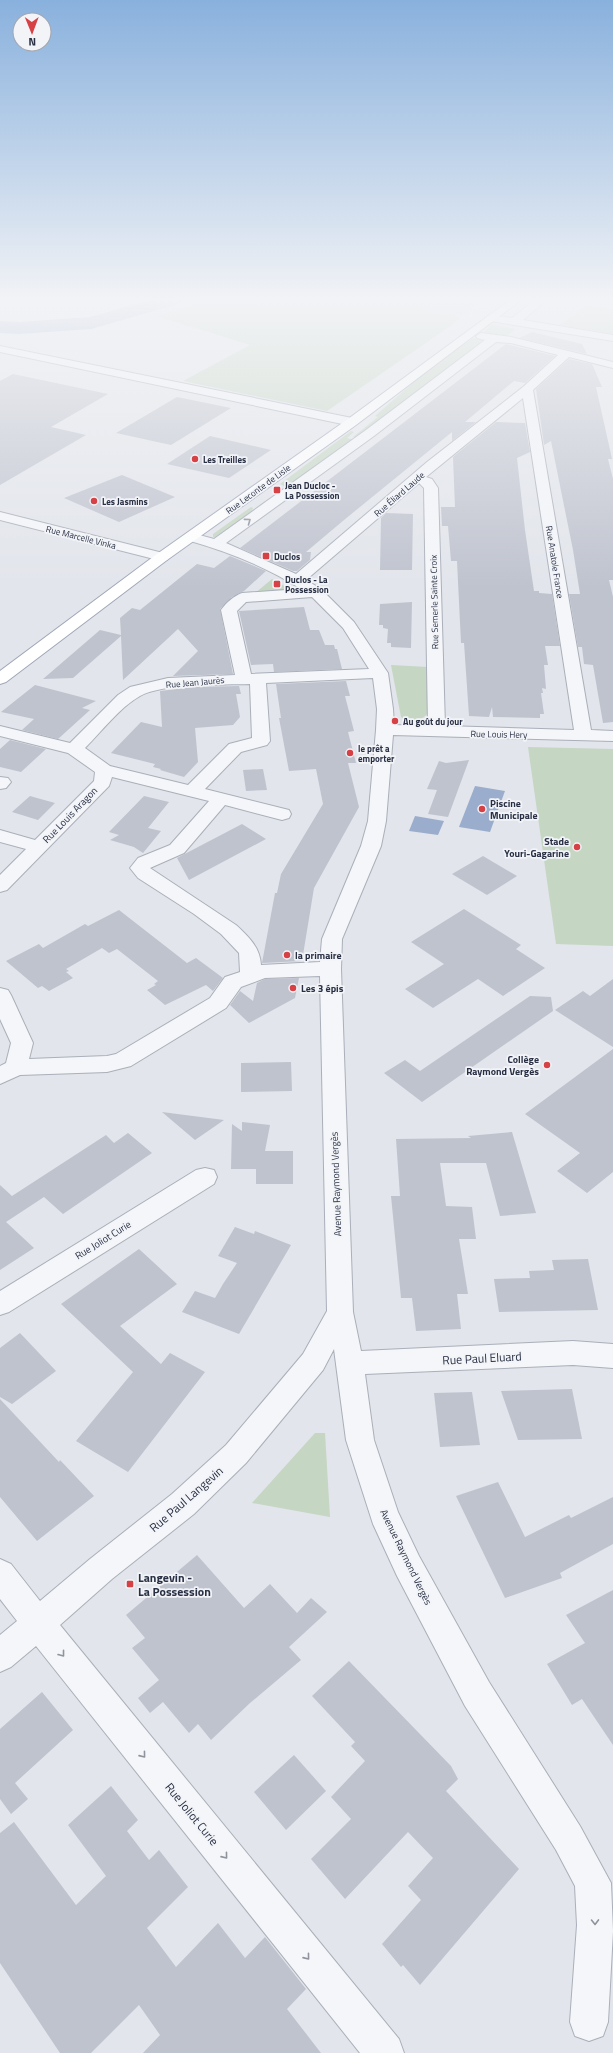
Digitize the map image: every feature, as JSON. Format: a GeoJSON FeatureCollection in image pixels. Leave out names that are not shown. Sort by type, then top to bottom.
{"type":"FeatureCollection","features":[{"type":"Feature","properties":{"kind":"main road","name":"Rue Leconte de Lisle"},"geometry":{"type":"LineString","coordinates":[[0,680],[162,557],[192,537],[387,396]]}},
{"type":"Feature","properties":{"kind":"street"},"geometry":{"type":"LineString","coordinates":[[228,396],[352,422]]}},
{"type":"Feature","properties":{"kind":"street"},"geometry":{"type":"LineString","coordinates":[[216,544],[419,396]]}},
{"type":"Feature","properties":{"kind":"street","name":"Rue Éliard Laude"},"geometry":{"type":"LineString","coordinates":[[297,580],[518,396]]}},
{"type":"Feature","properties":{"kind":"street","name":"Rue Anatole France"},"geometry":{"type":"LineString","coordinates":[[528,396],[583,736]]}},
{"type":"Feature","properties":{"kind":"street"},"geometry":{"type":"LineString","coordinates":[[502,408],[517,407],[530,411]]}},
{"type":"Feature","properties":{"kind":"street","name":"Rue Semerle Sainte Croix"},"geometry":{"type":"LineString","coordinates":[[418,478],[426,482],[431,488],[437,732]]}},
{"type":"Feature","properties":{"kind":"street","name":"Rue Marcelle Vinka"},"geometry":{"type":"LineString","coordinates":[[0,516],[162,557]]}},
{"type":"Feature","properties":{"kind":"street","name":"Avenue Raymond Vergès"},"geometry":{"type":"LineString","coordinates":[[192,537],[216,544],[297,580],[316,592],[349,625],[380,673],[385,709],[385,730],[378,821],[371,846],[332,939],[330,969],[340,1312],[350,1363],[360,1440],[384,1514],[408,1566],[477,1694],[568,1838],[593,1883],[595,1925],[589,2022]]}},
{"type":"Feature","properties":{"kind":"street"},"geometry":{"type":"LineString","coordinates":[[192,792],[235,748],[261,740],[251,678],[229,610],[242,598],[316,592]]}},
{"type":"Feature","properties":{"kind":"street","name":"Rue Jean Jaurès"},"geometry":{"type":"LineString","coordinates":[[74,749],[124,699],[136,691],[168,683],[380,673]]}},
{"type":"Feature","properties":{"kind":"street","name":"Rue Louis Hery"},"geometry":{"type":"LineString","coordinates":[[385,730],[613,736]]}},
{"type":"Feature","properties":{"kind":"street"},"geometry":{"type":"LineString","coordinates":[[0,731],[74,749],[104,770],[220,800],[282,814]]}},
{"type":"Feature","properties":{"kind":"street","name":"Rue Louis Aragon"},"geometry":{"type":"LineString","coordinates":[[0,886],[103,782],[104,770]]}},
{"type":"Feature","properties":{"kind":"street"},"geometry":{"type":"LineString","coordinates":[[220,800],[177,849],[145,862],[140,868],[145,874],[193,904],[222,925],[238,940],[249,952],[251,976]]}},
{"type":"Feature","properties":{"kind":"street"},"geometry":{"type":"LineString","coordinates":[[0,836],[40,847]]}},
{"type":"Feature","properties":{"kind":"street"},"geometry":{"type":"LineString","coordinates":[[0,995],[22,1042],[8,1072],[107,1064],[122,1060],[218,1003],[233,982],[263,972],[330,969]]}},
{"type":"Feature","properties":{"kind":"street","name":"Rue Joliot Curie"},"geometry":{"type":"LineString","coordinates":[[0,1304],[205,1177]]}},
{"type":"Feature","properties":{"kind":"street","name":"Rue Paul Langevin"},"geometry":{"type":"LineString","coordinates":[[0,1656],[101,1569],[184,1504],[236,1454],[313,1362],[340,1312]]}},
{"type":"Feature","properties":{"kind":"street","name":"Rue Paul Eluard"},"geometry":{"type":"LineString","coordinates":[[350,1363],[573,1353],[613,1356]]}},
{"type":"Feature","properties":{"kind":"street","name":"Rue Joliot Curie"},"geometry":{"type":"LineString","coordinates":[[0,1574],[385,2053]]}},
{"type":"Feature","properties":{"kind":"green space"},"geometry":{"type":"Polygon","coordinates":[[[254,396],[349,396],[327,411],[254,396]]]}},
{"type":"Feature","properties":{"kind":"green space"},"geometry":{"type":"Polygon","coordinates":[[[398,396],[414,396],[359,438],[353,437],[378,417],[375,416],[398,396]]]}},
{"type":"Feature","properties":{"kind":"green space"},"geometry":{"type":"Polygon","coordinates":[[[351,431],[354,432],[347,438],[355,440],[265,506],[260,505],[286,487],[280,484],[351,431]]]}},
{"type":"Feature","properties":{"kind":"green space"},"geometry":{"type":"Polygon","coordinates":[[[251,507],[253,508],[251,513],[244,522],[220,538],[213,537],[213,534],[251,507]]]}},
{"type":"Feature","properties":{"kind":"green space"},"geometry":{"type":"Polygon","coordinates":[[[272,579],[293,591],[254,594],[272,579]]]}},
{"type":"Feature","properties":{"kind":"green space"},"geometry":{"type":"Polygon","coordinates":[[[391,665],[428,667],[430,711],[416,722],[409,722],[401,717],[391,665]]]}},
{"type":"Feature","properties":{"kind":"green space","name":"Stade Youri-Gagarine"},"geometry":{"type":"Polygon","coordinates":[[[528,747],[613,749],[613,946],[556,944],[528,747]]]}},
{"type":"Feature","properties":{"kind":"green space"},"geometry":{"type":"Polygon","coordinates":[[[315,1433],[325,1433],[330,1517],[252,1503],[315,1433]]]}},
{"type":"Feature","properties":{"kind":"water","name":"Piscine Municipale"},"geometry":{"type":"Polygon","coordinates":[[[475,786],[505,791],[490,832],[459,827],[475,786]]]}},
{"type":"Feature","properties":{"kind":"water"},"geometry":{"type":"Polygon","coordinates":[[[415,816],[444,821],[438,835],[409,831],[415,816]]]}},
{"type":"Feature","properties":{"kind":"building"},"geometry":{"type":"Polygon","coordinates":[[[0,396],[105,396],[51,427],[86,435],[0,485],[0,396]]]}},
{"type":"Feature","properties":{"kind":"building"},"geometry":{"type":"Polygon","coordinates":[[[438,396],[496,396],[465,422],[476,422],[452,441],[452,432],[306,552],[311,552],[310,560],[297,571],[293,571],[240,548],[438,396]]]}},
{"type":"Feature","properties":{"kind":"building"},"geometry":{"type":"Polygon","coordinates":[[[537,396],[598,396],[612,459],[608,459],[613,479],[613,580],[609,580],[613,597],[613,722],[603,723],[593,665],[584,664],[582,647],[578,647],[569,594],[580,594],[573,550],[551,441],[544,445],[537,396]]]}},
{"type":"Feature","properties":{"kind":"building"},"geometry":{"type":"Polygon","coordinates":[[[177,397],[231,408],[171,445],[116,433],[177,397]]]}},
{"type":"Feature","properties":{"kind":"building"},"geometry":{"type":"Polygon","coordinates":[[[496,422],[525,423],[530,452],[517,458],[534,591],[552,594],[560,646],[545,646],[548,665],[544,665],[546,689],[542,688],[543,693],[541,693],[544,714],[540,714],[540,718],[493,717],[492,707],[489,717],[469,716],[464,643],[461,643],[457,561],[451,561],[448,526],[442,526],[441,507],[455,507],[453,457],[496,422]]]}},
{"type":"Feature","properties":{"kind":"building","name":"Les Treilles"},"geometry":{"type":"Polygon","coordinates":[[[210,436],[271,450],[229,478],[167,464],[210,436]]]}},
{"type":"Feature","properties":{"kind":"building","name":"Les Jasmins"},"geometry":{"type":"Polygon","coordinates":[[[122,475],[175,497],[119,522],[64,498],[122,475]]]}},
{"type":"Feature","properties":{"kind":"building"},"geometry":{"type":"Polygon","coordinates":[[[386,513],[413,514],[412,570],[380,570],[381,518],[386,513]]]}},
{"type":"Feature","properties":{"kind":"building"},"geometry":{"type":"Polygon","coordinates":[[[230,556],[266,571],[244,591],[232,597],[220,609],[233,674],[173,676],[198,651],[178,629],[123,680],[121,636],[73,678],[43,679],[100,630],[121,635],[120,618],[132,608],[140,610],[197,564],[214,568],[230,556]]]}},
{"type":"Feature","properties":{"kind":"building"},"geometry":{"type":"Polygon","coordinates":[[[412,602],[411,648],[391,647],[391,643],[387,643],[388,629],[383,628],[383,625],[379,625],[380,604],[412,602]]]}},
{"type":"Feature","properties":{"kind":"building"},"geometry":{"type":"Polygon","coordinates":[[[304,607],[310,630],[319,630],[325,645],[334,645],[335,649],[337,649],[342,669],[274,672],[273,664],[251,665],[239,611],[304,607]]]}},
{"type":"Feature","properties":{"kind":"building"},"geometry":{"type":"Polygon","coordinates":[[[346,681],[350,696],[345,696],[354,731],[348,732],[356,763],[348,763],[359,807],[314,888],[302,961],[262,963],[275,893],[277,893],[281,874],[323,804],[316,769],[289,771],[279,718],[281,718],[276,684],[346,681]]]}},
{"type":"Feature","properties":{"kind":"building"},"geometry":{"type":"Polygon","coordinates":[[[35,685],[96,701],[82,708],[90,710],[58,739],[22,730],[34,719],[1,712],[35,685]]]}},
{"type":"Feature","properties":{"kind":"building"},"geometry":{"type":"Polygon","coordinates":[[[239,686],[241,694],[236,694],[240,717],[233,725],[195,728],[198,762],[184,777],[153,767],[155,764],[111,753],[141,722],[162,727],[160,691],[194,687],[239,686]]]}},
{"type":"Feature","properties":{"kind":"building"},"geometry":{"type":"Polygon","coordinates":[[[10,740],[46,749],[21,772],[0,767],[0,749],[10,740]]]}},
{"type":"Feature","properties":{"kind":"building"},"geometry":{"type":"Polygon","coordinates":[[[469,760],[448,817],[428,814],[437,790],[427,789],[439,761],[446,763],[469,760]]]}},
{"type":"Feature","properties":{"kind":"building"},"geometry":{"type":"Polygon","coordinates":[[[263,769],[267,790],[246,791],[243,770],[263,769]]]}},
{"type":"Feature","properties":{"kind":"building"},"geometry":{"type":"Polygon","coordinates":[[[30,796],[55,803],[38,820],[12,812],[30,796]]]}},
{"type":"Feature","properties":{"kind":"building"},"geometry":{"type":"Polygon","coordinates":[[[144,796],[169,802],[148,828],[161,831],[143,853],[134,847],[110,840],[119,835],[109,832],[144,796]]]}},
{"type":"Feature","properties":{"kind":"building"},"geometry":{"type":"Polygon","coordinates":[[[242,824],[266,839],[189,880],[177,858],[242,824]]]}},
{"type":"Feature","properties":{"kind":"building"},"geometry":{"type":"Polygon","coordinates":[[[483,856],[517,876],[487,895],[452,874],[483,856]]]}},
{"type":"Feature","properties":{"kind":"building"},"geometry":{"type":"Polygon","coordinates":[[[464,909],[521,945],[516,949],[545,968],[503,996],[478,979],[433,1008],[405,989],[444,964],[411,942],[464,909]]]}},
{"type":"Feature","properties":{"kind":"building"},"geometry":{"type":"Polygon","coordinates":[[[119,910],[187,963],[196,958],[223,978],[213,991],[206,985],[165,1005],[147,990],[156,985],[154,984],[158,981],[117,949],[109,953],[102,948],[66,969],[69,971],[66,972],[73,978],[49,991],[42,986],[38,988],[6,961],[39,944],[43,948],[85,924],[88,926],[119,910]]]}},
{"type":"Feature","properties":{"kind":"building"},"geometry":{"type":"Polygon","coordinates":[[[299,978],[295,998],[249,1023],[230,1005],[240,991],[253,1001],[257,983],[265,979],[299,978]]]}},
{"type":"Feature","properties":{"kind":"building"},"geometry":{"type":"Polygon","coordinates":[[[613,979],[613,1047],[555,1010],[583,991],[590,996],[613,979]]]}},
{"type":"Feature","properties":{"kind":"building"},"geometry":{"type":"Polygon","coordinates":[[[530,996],[551,997],[553,1011],[422,1102],[384,1073],[405,1060],[420,1071],[530,996]]]}},
{"type":"Feature","properties":{"kind":"building"},"geometry":{"type":"Polygon","coordinates":[[[613,1049],[613,1172],[587,1193],[557,1171],[580,1153],[525,1114],[613,1049]]]}},
{"type":"Feature","properties":{"kind":"building"},"geometry":{"type":"Polygon","coordinates":[[[291,1062],[292,1091],[241,1092],[241,1063],[291,1062]]]}},
{"type":"Feature","properties":{"kind":"building"},"geometry":{"type":"Polygon","coordinates":[[[162,1112],[224,1120],[195,1140],[162,1112]]]}},
{"type":"Feature","properties":{"kind":"building"},"geometry":{"type":"Polygon","coordinates":[[[242,1122],[270,1125],[265,1151],[293,1151],[293,1184],[256,1184],[256,1169],[231,1169],[232,1124],[242,1131],[242,1122]]]}},
{"type":"Feature","properties":{"kind":"building"},"geometry":{"type":"Polygon","coordinates":[[[512,1132],[536,1213],[500,1216],[486,1163],[440,1163],[446,1206],[472,1207],[476,1239],[459,1239],[468,1294],[457,1294],[461,1329],[416,1331],[412,1298],[401,1298],[391,1196],[400,1196],[396,1139],[471,1138],[468,1136],[512,1132]]]}},
{"type":"Feature","properties":{"kind":"building"},"geometry":{"type":"Polygon","coordinates":[[[128,1133],[152,1153],[63,1214],[44,1197],[6,1222],[34,1248],[0,1270],[0,1185],[12,1196],[106,1135],[114,1143],[128,1133]]]}},
{"type":"Feature","properties":{"kind":"building"},"geometry":{"type":"Polygon","coordinates":[[[235,1227],[254,1234],[255,1231],[291,1245],[239,1334],[182,1312],[195,1291],[215,1298],[237,1263],[218,1256],[235,1227]]]}},
{"type":"Feature","properties":{"kind":"building"},"geometry":{"type":"Polygon","coordinates":[[[139,1249],[177,1284],[120,1326],[161,1364],[170,1353],[205,1372],[128,1472],[76,1441],[133,1372],[61,1304],[139,1249]]]}},
{"type":"Feature","properties":{"kind":"building"},"geometry":{"type":"Polygon","coordinates":[[[588,1259],[598,1310],[499,1312],[494,1279],[530,1278],[529,1271],[554,1270],[552,1260],[588,1259]]]}},
{"type":"Feature","properties":{"kind":"building"},"geometry":{"type":"Polygon","coordinates":[[[20,1333],[56,1371],[12,1404],[0,1397],[0,1348],[20,1333]]]}},
{"type":"Feature","properties":{"kind":"building"},"geometry":{"type":"Polygon","coordinates":[[[572,1389],[582,1439],[518,1440],[501,1391],[572,1389]]]}},
{"type":"Feature","properties":{"kind":"building"},"geometry":{"type":"Polygon","coordinates":[[[472,1392],[480,1445],[440,1447],[434,1393],[472,1392]]]}},
{"type":"Feature","properties":{"kind":"building"},"geometry":{"type":"Polygon","coordinates":[[[0,1399],[59,1462],[60,1460],[94,1496],[37,1541],[0,1497],[0,1399]]]}},
{"type":"Feature","properties":{"kind":"building"},"geometry":{"type":"Polygon","coordinates":[[[498,1482],[525,1537],[569,1515],[571,1518],[613,1497],[613,1544],[560,1573],[562,1578],[505,1598],[456,1496],[498,1482]]]}},
{"type":"Feature","properties":{"kind":"building"},"geometry":{"type":"Polygon","coordinates":[[[197,1555],[244,1608],[270,1584],[297,1613],[311,1598],[327,1612],[289,1647],[301,1660],[250,1703],[211,1740],[198,1724],[189,1733],[163,1702],[150,1713],[138,1698],[159,1680],[132,1648],[145,1638],[126,1615],[197,1555]]]}},
{"type":"Feature","properties":{"kind":"building"},"geometry":{"type":"Polygon","coordinates":[[[613,1590],[613,1745],[582,1699],[572,1705],[547,1664],[585,1643],[566,1615],[613,1590]]]}},
{"type":"Feature","properties":{"kind":"building"},"geometry":{"type":"Polygon","coordinates":[[[349,1661],[451,1766],[458,1779],[446,1791],[519,1869],[420,1985],[403,1965],[401,1967],[382,1944],[421,1900],[408,1886],[433,1858],[408,1832],[345,1899],[311,1859],[351,1819],[331,1797],[365,1761],[351,1746],[355,1742],[312,1696],[349,1661]]]}},
{"type":"Feature","properties":{"kind":"building"},"geometry":{"type":"Polygon","coordinates":[[[42,1692],[73,1730],[15,1783],[28,1799],[11,1814],[0,1799],[0,1729],[42,1692]]]}},
{"type":"Feature","properties":{"kind":"building"},"geometry":{"type":"Polygon","coordinates":[[[294,1755],[326,1791],[286,1830],[254,1792],[294,1755]]]}},
{"type":"Feature","properties":{"kind":"building"},"geometry":{"type":"Polygon","coordinates":[[[111,1786],[138,1820],[127,1831],[149,1860],[159,1850],[188,1887],[147,1928],[176,1967],[218,1923],[245,1958],[265,1937],[306,1989],[287,2009],[321,2053],[143,2053],[160,2035],[139,2005],[91,2053],[60,2053],[0,1963],[0,1833],[14,1822],[76,1905],[106,1876],[68,1825],[111,1786]]]}},
{"type":"Feature","properties":{"kind":"place","name":"Les Treilles"},"geometry":{"type":"Point","coordinates":[195,459]}},
{"type":"Feature","properties":{"kind":"place","name":"Jean Ducloc - La Possession"},"geometry":{"type":"Point","coordinates":[277,490]}},
{"type":"Feature","properties":{"kind":"place","name":"Les Jasmins"},"geometry":{"type":"Point","coordinates":[94,501]}},
{"type":"Feature","properties":{"kind":"place","name":"Duclos"},"geometry":{"type":"Point","coordinates":[266,556]}},
{"type":"Feature","properties":{"kind":"place","name":"Duclos - La Possession"},"geometry":{"type":"Point","coordinates":[277,584]}},
{"type":"Feature","properties":{"kind":"place","name":"Au goût du jour"},"geometry":{"type":"Point","coordinates":[395,721]}},
{"type":"Feature","properties":{"kind":"place","name":"le prêt a emporter"},"geometry":{"type":"Point","coordinates":[350,753]}},
{"type":"Feature","properties":{"kind":"place","name":"Piscine Municipale"},"geometry":{"type":"Point","coordinates":[482,809]}},
{"type":"Feature","properties":{"kind":"place","name":"Stade Youri-Gagarine"},"geometry":{"type":"Point","coordinates":[577,847]}},
{"type":"Feature","properties":{"kind":"place","name":"la primaire"},"geometry":{"type":"Point","coordinates":[287,955]}},
{"type":"Feature","properties":{"kind":"place","name":"Les 3 épis"},"geometry":{"type":"Point","coordinates":[293,988]}},
{"type":"Feature","properties":{"kind":"place","name":"Collège Raymond Vergès"},"geometry":{"type":"Point","coordinates":[547,1065]}},
{"type":"Feature","properties":{"kind":"place","name":"Langevin - La Possession"},"geometry":{"type":"Point","coordinates":[130,1584]}}]}
